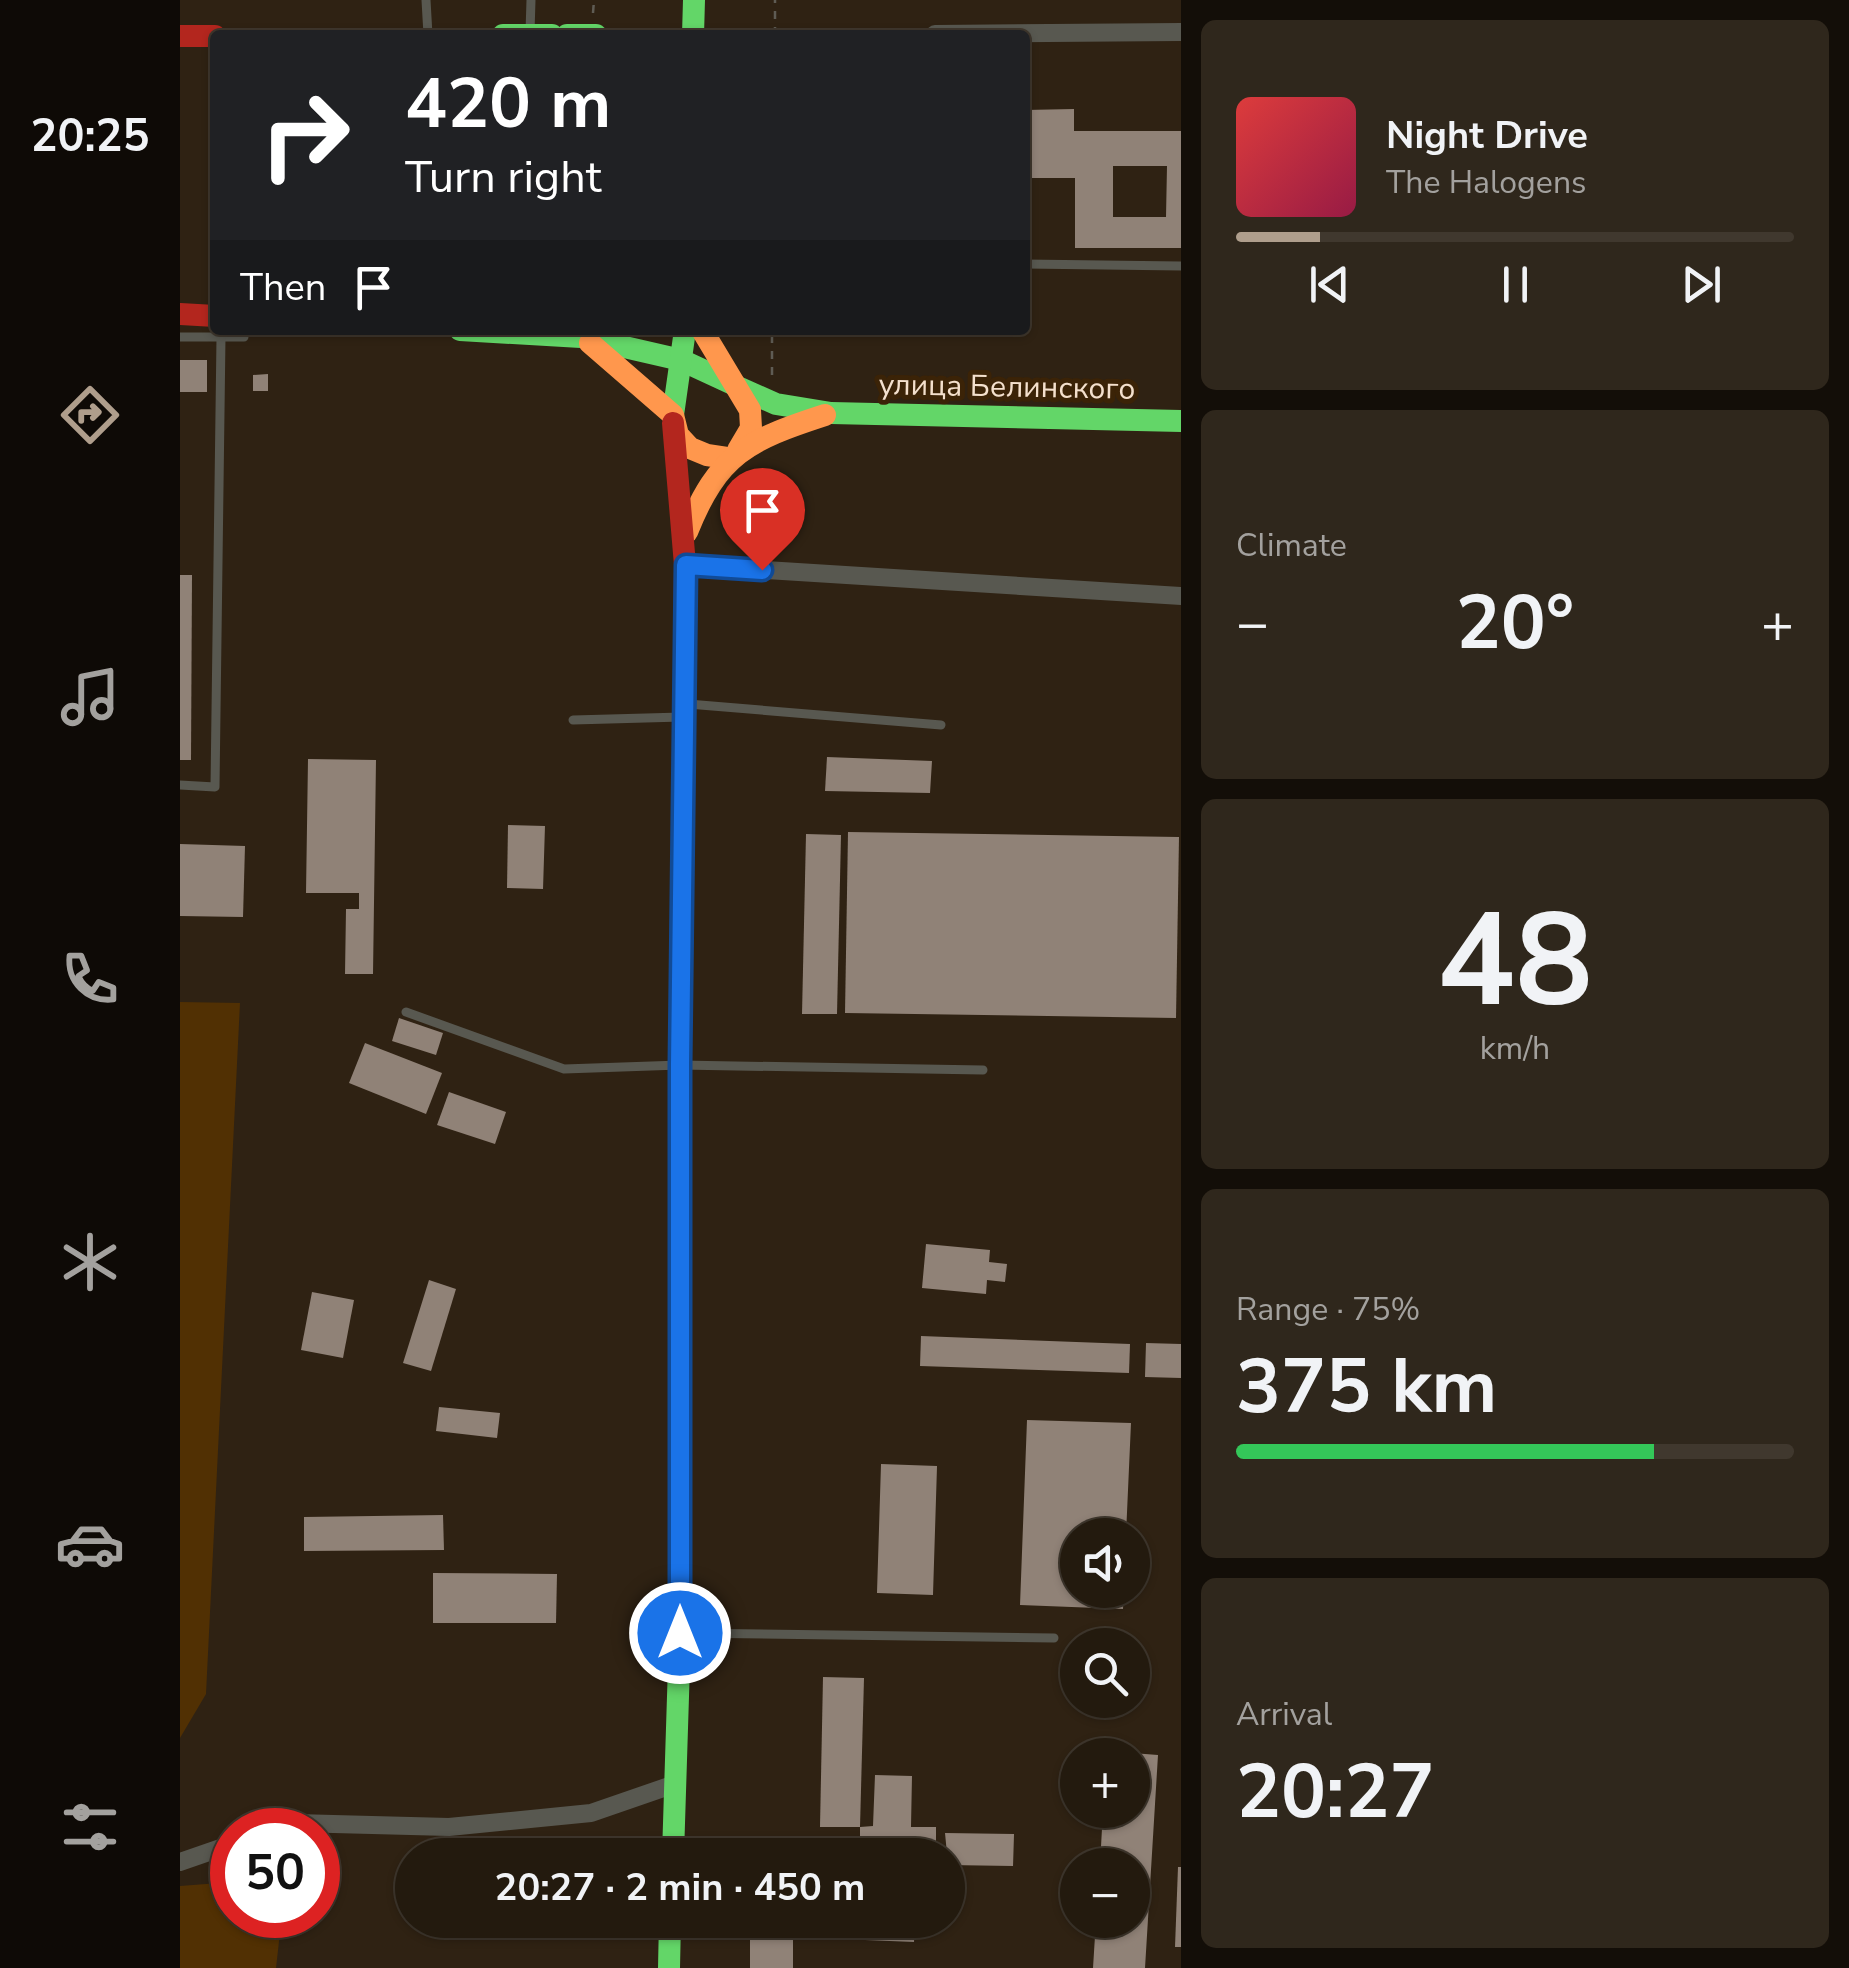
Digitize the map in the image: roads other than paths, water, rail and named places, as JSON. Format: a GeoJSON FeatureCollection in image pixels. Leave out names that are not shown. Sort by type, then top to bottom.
{"type":"FeatureCollection","features":[{"type":"Feature","properties":{"kind":"main road"},"geometry":{"type":"LineString","coordinates":[[693,30],[694,0]]}},
{"type":"Feature","properties":{"kind":"main road"},"geometry":{"type":"LineString","coordinates":[[180,36],[210,36]]}},
{"type":"Feature","properties":{"kind":"main road"},"geometry":{"type":"LineString","coordinates":[[180,314],[210,324]]}},
{"type":"Feature","properties":{"kind":"main road"},"geometry":{"type":"LineString","coordinates":[[552,335],[581,337],[680,360],[772,403],[832,413]]}},
{"type":"Feature","properties":{"kind":"main road"},"geometry":{"type":"LineString","coordinates":[[673,1838],[680,1633],[680,1064],[686,565],[673,419],[685,335]]}},
{"type":"Feature","properties":{"kind":"main road"},"geometry":{"type":"LineString","coordinates":[[685,538],[710,478],[751,430],[753,418],[750,405],[705,335]]}},
{"type":"Feature","properties":{"kind":"main road"},"geometry":{"type":"LineString","coordinates":[[581,337],[634,378],[673,419],[689,449],[700,455],[733,454],[769,435],[832,413]]}},
{"type":"Feature","properties":{"kind":"main road"},"geometry":{"type":"LineString","coordinates":[[673,419],[687,392],[698,384],[710,381],[737,386]]}},
{"type":"Feature","properties":{"kind":"main road","name":"улица Белинского"},"geometry":{"type":"LineString","coordinates":[[832,413],[1181,421]]}},
{"type":"Feature","properties":{"kind":"main road"},"geometry":{"type":"LineString","coordinates":[[669,1968],[670,1938]]}},
{"type":"Feature","properties":{"kind":"street"},"geometry":{"type":"LineString","coordinates":[[1030,33],[1181,32]]}},
{"type":"Feature","properties":{"kind":"street"},"geometry":{"type":"LineString","coordinates":[[686,565],[1181,596]]}},
{"type":"Feature","properties":{"kind":"street"},"geometry":{"type":"LineString","coordinates":[[340,1823],[449,1827],[591,1813],[675,1784]]}},
{"type":"Feature","properties":{"kind":"street"},"geometry":{"type":"LineString","coordinates":[[180,1862],[210,1852]]}},
{"type":"Feature","properties":{"kind":"lane"},"geometry":{"type":"LineString","coordinates":[[426,0],[428,30]]}},
{"type":"Feature","properties":{"kind":"lane"},"geometry":{"type":"LineString","coordinates":[[530,30],[532,0]]}},
{"type":"Feature","properties":{"kind":"lane"},"geometry":{"type":"LineString","coordinates":[[1030,264],[1181,266]]}},
{"type":"Feature","properties":{"kind":"lane"},"geometry":{"type":"LineString","coordinates":[[180,338],[210,329]]}},
{"type":"Feature","properties":{"kind":"lane"},"geometry":{"type":"LineString","coordinates":[[180,785],[215,786],[218,335]]}},
{"type":"Feature","properties":{"kind":"lane"},"geometry":{"type":"LineString","coordinates":[[572,720],[685,710],[941,725]]}},
{"type":"Feature","properties":{"kind":"lane"},"geometry":{"type":"LineString","coordinates":[[406,1012],[564,1070],[680,1064],[983,1070]]}},
{"type":"Feature","properties":{"kind":"lane"},"geometry":{"type":"LineString","coordinates":[[680,1633],[1054,1638]]}}]}
